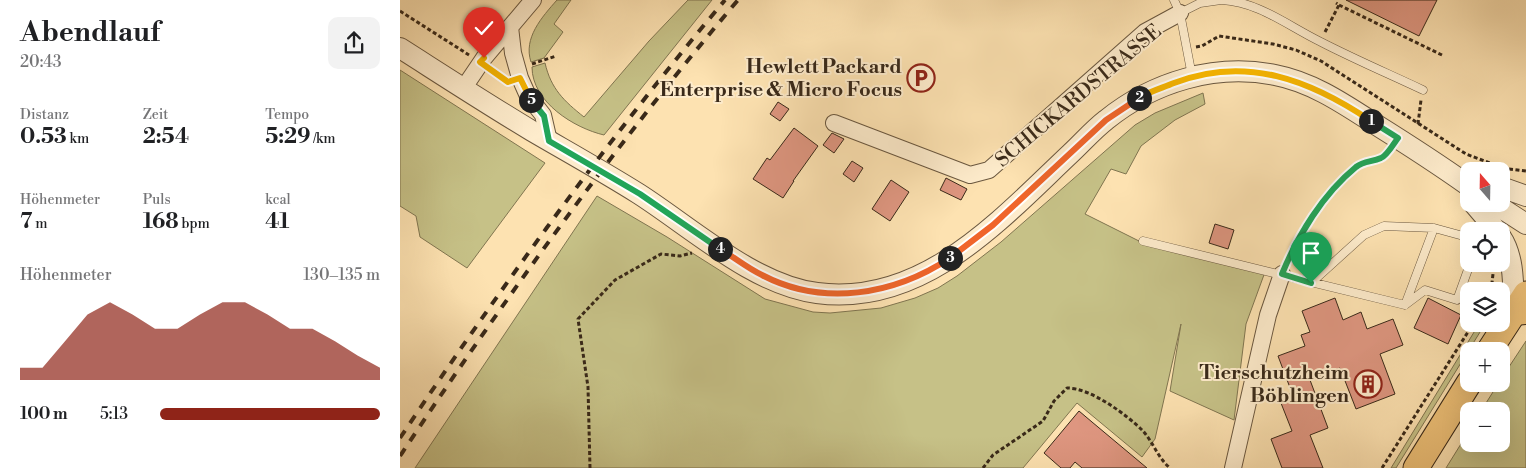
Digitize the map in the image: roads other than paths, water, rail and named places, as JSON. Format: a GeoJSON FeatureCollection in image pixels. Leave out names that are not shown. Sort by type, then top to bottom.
{"type":"FeatureCollection","features":[{"type":"Feature","properties":{"kind":"main road"},"geometry":{"type":"LineString","coordinates":[[1496,342],[1522,306]]}},
{"type":"Feature","properties":{"kind":"main road"},"geometry":{"type":"LineString","coordinates":[[1416,468],[1463,392]]}},
{"type":"Feature","properties":{"kind":"street"},"geometry":{"type":"LineString","coordinates":[[463,89],[480,62],[533,0]]}},
{"type":"Feature","properties":{"kind":"street","name":"SCHICKARDSTRASSE"},"geometry":{"type":"LineString","coordinates":[[834,123],[970,175],[989,170],[1177,6]]}},
{"type":"Feature","properties":{"kind":"street"},"geometry":{"type":"LineString","coordinates":[[510,27],[519,73],[528,96],[544,116],[549,141]]}},
{"type":"Feature","properties":{"kind":"street","name":"SCHICKARDSTRASSE"},"geometry":{"type":"LineString","coordinates":[[400,48],[463,89],[640,194],[762,275],[792,288],[819,293],[854,294],[881,289],[908,281],[933,270],[961,251],[993,225],[1106,120],[1146,94],[1192,76],[1234,70],[1276,75],[1310,86],[1348,105],[1460,180]]}},
{"type":"Feature","properties":{"kind":"street"},"geometry":{"type":"LineString","coordinates":[[1438,164],[1460,169]]}},
{"type":"Feature","properties":{"kind":"street"},"geometry":{"type":"LineString","coordinates":[[1438,164],[1460,188]]}},
{"type":"Feature","properties":{"kind":"street","name":"SCHICKARDSTRASSE"},"geometry":{"type":"LineString","coordinates":[[1438,164],[1460,172]]}},
{"type":"Feature","properties":{"kind":"street"},"geometry":{"type":"LineString","coordinates":[[1510,180],[1526,183]]}},
{"type":"Feature","properties":{"kind":"street"},"geometry":{"type":"LineString","coordinates":[[1510,190],[1526,196]]}},
{"type":"Feature","properties":{"kind":"street"},"geometry":{"type":"LineString","coordinates":[[1481,212],[1489,222]]}},
{"type":"Feature","properties":{"kind":"street"},"geometry":{"type":"LineString","coordinates":[[1507,212],[1526,224]]}},
{"type":"Feature","properties":{"kind":"street"},"geometry":{"type":"LineString","coordinates":[[1510,262],[1522,306]]}},
{"type":"Feature","properties":{"kind":"street"},"geometry":{"type":"LineString","coordinates":[[1233,468],[1268,315],[1282,274]]}},
{"type":"Feature","properties":{"kind":"lane"},"geometry":{"type":"LineString","coordinates":[[1192,76],[1177,6],[1222,0],[1254,6],[1320,42],[1423,90]]}},
{"type":"Feature","properties":{"kind":"lane"},"geometry":{"type":"LineString","coordinates":[[1311,283],[1364,235],[1384,226],[1434,228],[1460,235]]}},
{"type":"Feature","properties":{"kind":"lane"},"geometry":{"type":"LineString","coordinates":[[1406,305],[1434,228]]}},
{"type":"Feature","properties":{"kind":"lane"},"geometry":{"type":"LineString","coordinates":[[1143,241],[1406,305]]}},
{"type":"Feature","properties":{"kind":"lane"},"geometry":{"type":"LineString","coordinates":[[1406,305],[1425,290],[1456,300],[1467,272]]}},
{"type":"Feature","properties":{"kind":"railway"},"geometry":{"type":"LineString","coordinates":[[400,438],[556,214],[639,106],[725,0]]}},
{"type":"Feature","properties":{"kind":"railway"},"geometry":{"type":"LineString","coordinates":[[400,456],[480,338],[605,166],[738,0]]}},
{"type":"Feature","properties":{"kind":"place","name":"Hewlett Packard Enterprise & Micro Focus"},"geometry":{"type":"Point","coordinates":[921,78]}},
{"type":"Feature","properties":{"kind":"place","name":"Tierschutzheim Böblingen"},"geometry":{"type":"Point","coordinates":[1368,384]}}]}
